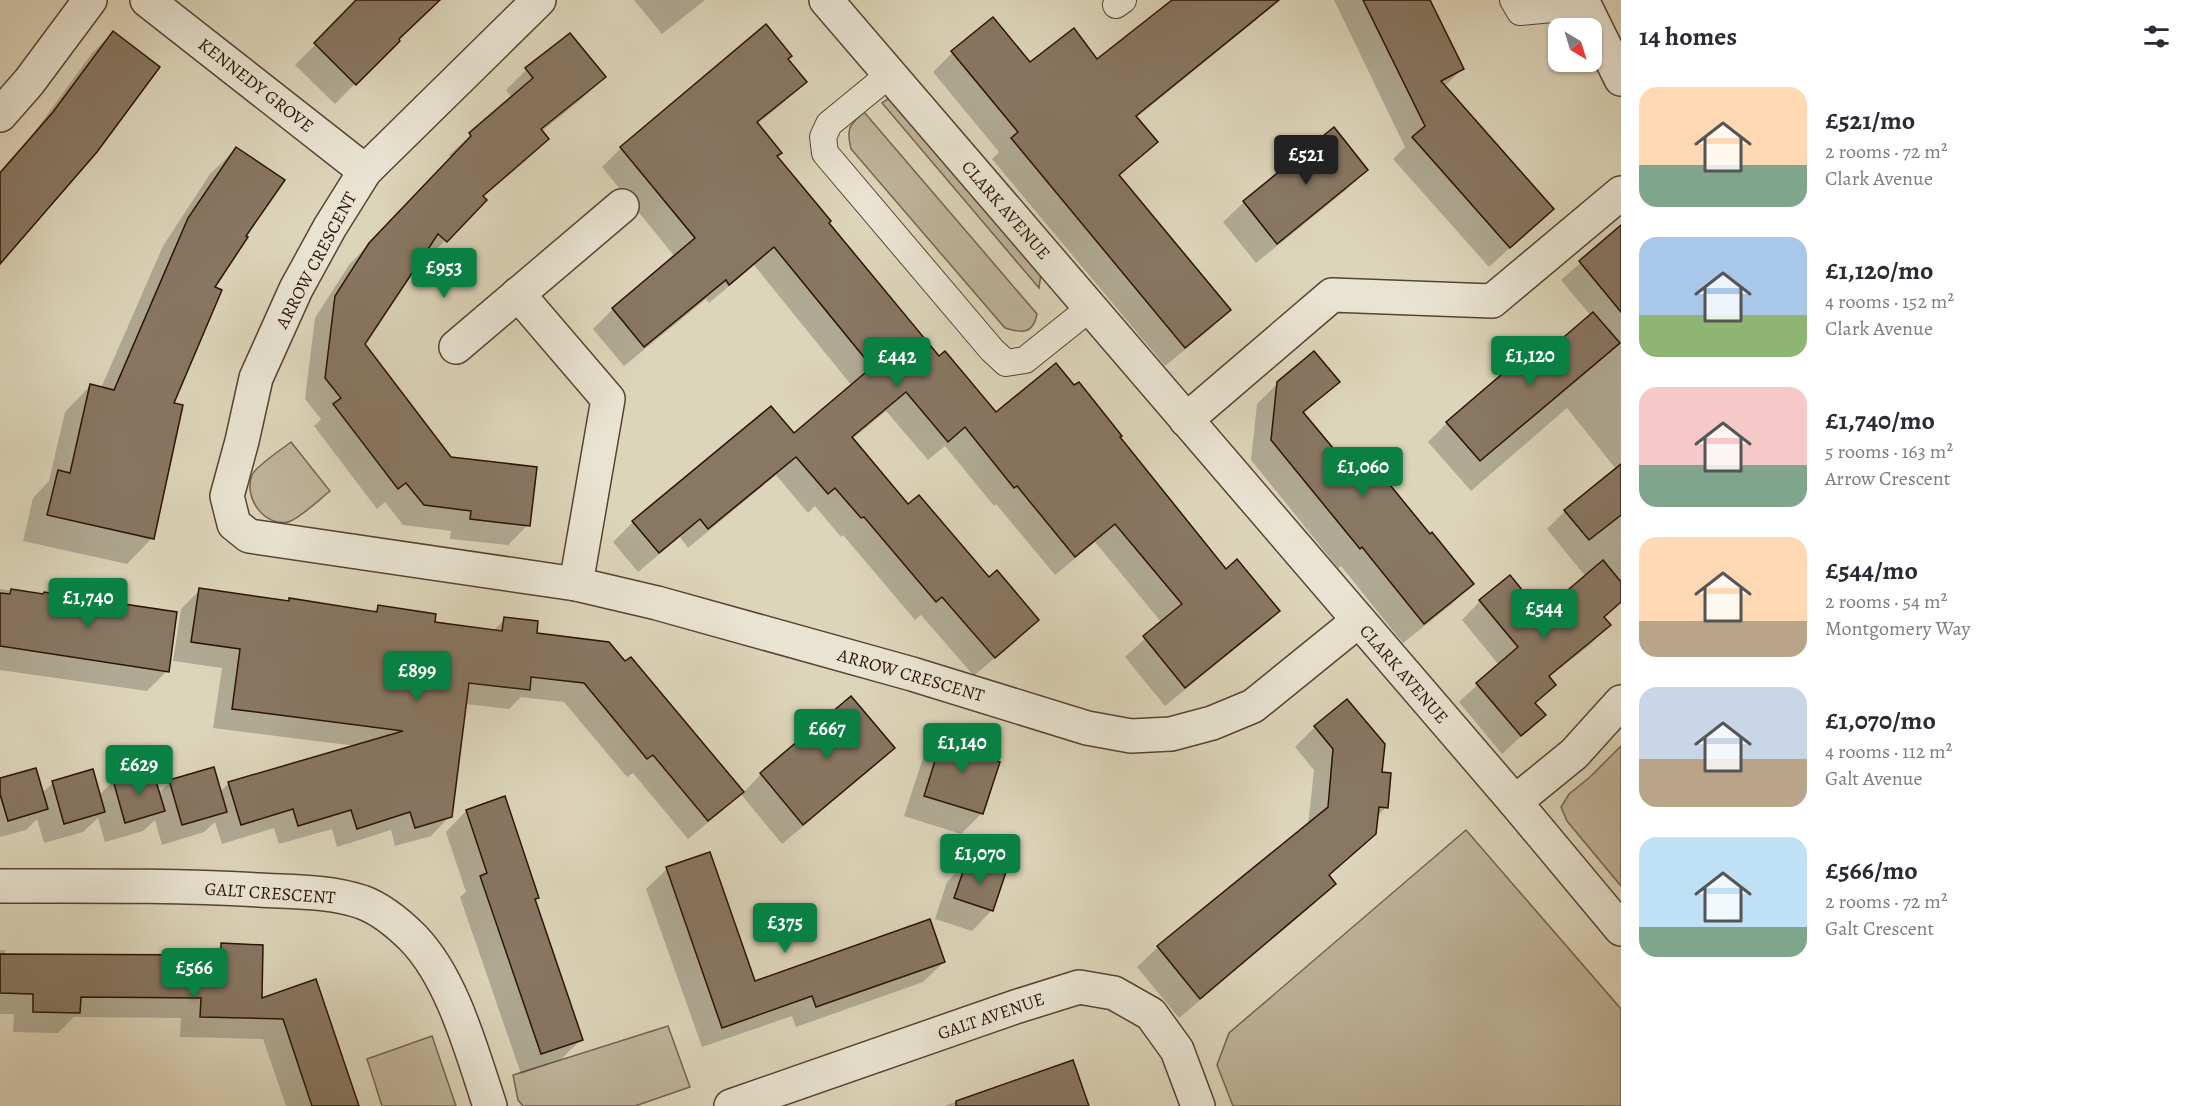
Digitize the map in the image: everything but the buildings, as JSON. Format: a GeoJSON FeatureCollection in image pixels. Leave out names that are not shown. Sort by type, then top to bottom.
{"type":"FeatureCollection","features":[{"type":"Feature","properties":{"kind":"street"},"geometry":{"type":"LineString","coordinates":[[0,115],[29,82],[90,0]]}},
{"type":"Feature","properties":{"kind":"street","name":"KENNEDY GROVE"},"geometry":{"type":"LineString","coordinates":[[147,0],[365,171]]}},
{"type":"Feature","properties":{"kind":"street","name":"ARROW CRESCENT"},"geometry":{"type":"LineString","coordinates":[[539,0],[365,171],[330,227],[296,289],[256,378],[227,496],[234,524],[249,536],[576,584],[657,603],[901,671],[1087,728],[1131,736],[1181,731],[1212,723],[1253,706],[1358,621]]}},
{"type":"Feature","properties":{"kind":"street","name":"CLARK AVENUE"},"geometry":{"type":"LineString","coordinates":[[826,0],[1515,802],[1621,929]]}},
{"type":"Feature","properties":{"kind":"street"},"geometry":{"type":"LineString","coordinates":[[1583,3],[1621,80]]}},
{"type":"Feature","properties":{"kind":"street"},"geometry":{"type":"LineString","coordinates":[[1186,420],[1332,295],[1492,301],[1621,194]]}},
{"type":"Feature","properties":{"kind":"street"},"geometry":{"type":"LineString","coordinates":[[456,347],[622,206]]}},
{"type":"Feature","properties":{"kind":"street"},"geometry":{"type":"LineString","coordinates":[[518,294],[608,399],[576,584]]}},
{"type":"Feature","properties":{"kind":"street"},"geometry":{"type":"LineString","coordinates":[[1515,802],[1574,754],[1621,702]]}},
{"type":"Feature","properties":{"kind":"street","name":"GALT CRESCENT"},"geometry":{"type":"LineString","coordinates":[[0,886],[224,888],[330,894],[364,903],[399,925],[414,939],[438,971],[462,1026],[490,1106]]}},
{"type":"Feature","properties":{"kind":"street","name":"GALT AVENUE"},"geometry":{"type":"LineString","coordinates":[[731,1106],[1015,1007],[1080,987],[1114,993],[1151,1014],[1177,1050],[1198,1106]]}},
{"type":"Feature","properties":{"kind":"lane"},"geometry":{"type":"LineString","coordinates":[[1514,0],[1520,12],[1583,3]]}},
{"type":"Feature","properties":{"kind":"lane"},"geometry":{"type":"LineString","coordinates":[[890,74],[829,124],[823,137],[825,153],[992,350],[1006,363],[1025,360],[1090,308]]}},
{"type":"Feature","properties":{"kind":"shaded area"},"geometry":{"type":"Polygon","coordinates":[[[888,99],[912,116],[1042,266],[1039,288],[882,103],[888,99]]]}},
{"type":"Feature","properties":{"kind":"shaded area"},"geometry":{"type":"Polygon","coordinates":[[[864,112],[1037,314],[1033,326],[1026,331],[1005,328],[851,149],[850,128],[864,112]]]}},
{"type":"Feature","properties":{"kind":"shaded area"},"geometry":{"type":"Polygon","coordinates":[[[291,442],[330,491],[298,517],[288,522],[279,522],[271,520],[258,509],[250,492],[250,484],[254,471],[291,442]]]}},
{"type":"Feature","properties":{"kind":"shaded area"},"geometry":{"type":"Polygon","coordinates":[[[1621,746],[1621,886],[1567,821],[1561,807],[1569,794],[1621,746]]]}},
{"type":"Feature","properties":{"kind":"shaded area"},"geometry":{"type":"Polygon","coordinates":[[[1466,830],[1621,1009],[1621,1106],[1233,1106],[1217,1065],[1229,1033],[1466,830]]]}},
{"type":"Feature","properties":{"kind":"shaded area"},"geometry":{"type":"Polygon","coordinates":[[[668,1026],[690,1087],[635,1106],[523,1106],[518,1100],[513,1075],[668,1026]]]}},
{"type":"Feature","properties":{"kind":"shaded area"},"geometry":{"type":"Polygon","coordinates":[[[432,1036],[456,1106],[382,1106],[367,1059],[432,1036]]]}}]}
